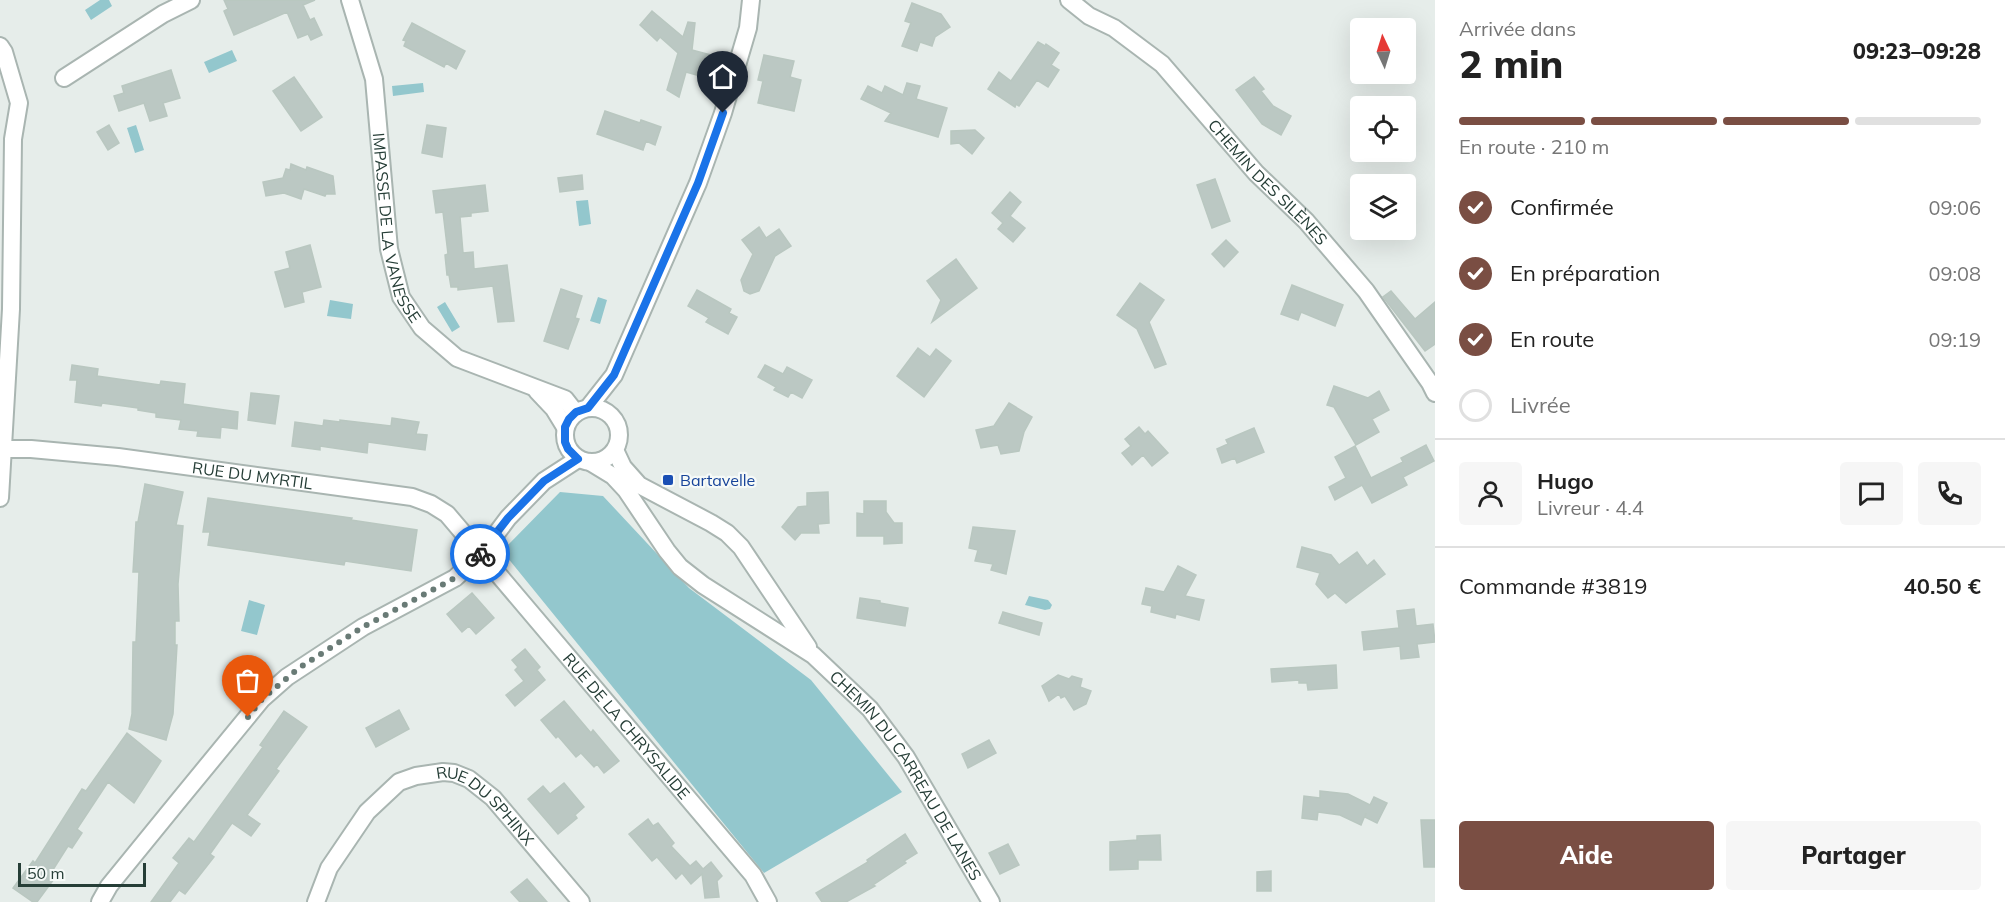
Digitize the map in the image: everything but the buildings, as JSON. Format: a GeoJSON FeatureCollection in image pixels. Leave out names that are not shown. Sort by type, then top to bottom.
{"type":"FeatureCollection","features":[{"type":"Feature","properties":{"kind":"street"},"geometry":{"type":"LineString","coordinates":[[64,78],[163,14],[191,0]]}},
{"type":"Feature","properties":{"kind":"street","name":"IMPASSE DE LA VANESSE"},"geometry":{"type":"LineString","coordinates":[[351,0],[374,79],[389,249],[401,297],[422,328],[457,358],[565,399],[582,410]]}},
{"type":"Feature","properties":{"kind":"street"},"geometry":{"type":"LineString","coordinates":[[544,481],[565,435],[569,419],[582,410],[614,375],[698,183],[723,113],[748,28],[752,0]]}},
{"type":"Feature","properties":{"kind":"street","name":"CHEMIN DES SILÈNES"},"geometry":{"type":"LineString","coordinates":[[1069,0],[1089,16],[1114,28],[1162,64],[1256,173],[1306,221],[1366,291],[1435,393]]}},
{"type":"Feature","properties":{"kind":"street"},"geometry":{"type":"LineString","coordinates":[[0,46],[4,52],[19,103],[13,139],[11,309],[0,498]]}},
{"type":"Feature","properties":{"kind":"street"},"geometry":{"type":"LineString","coordinates":[[611,416],[614,375]]}},
{"type":"Feature","properties":{"kind":"street","name":"IMPASSE DE LA VANESSE"},"geometry":{"type":"LineString","coordinates":[[533,386],[554,409],[565,435]]}},
{"type":"Feature","properties":{"kind":"street"},"geometry":{"type":"LineString","coordinates":[[565,435],[568,449],[584,460],[600,461],[615,450],[619,435],[618,426],[611,416],[604,411],[582,410]]}},
{"type":"Feature","properties":{"kind":"street","name":"RUE DU MYRTIL"},"geometry":{"type":"LineString","coordinates":[[2,449],[31,449],[118,457],[412,497],[431,504],[447,514],[481,554]]}},
{"type":"Feature","properties":{"kind":"street","name":"CHEMIN DU CARREAU DE LANES"},"geometry":{"type":"LineString","coordinates":[[615,450],[623,467],[639,485],[711,523],[727,533],[741,547],[813,655]]}},
{"type":"Feature","properties":{"kind":"street"},"geometry":{"type":"LineString","coordinates":[[100,902],[109,886],[233,734],[262,699],[287,676],[363,627],[455,578],[481,554],[508,518],[544,481],[584,460]]}},
{"type":"Feature","properties":{"kind":"street","name":"CHEMIN DU CARREAU DE LANES"},"geometry":{"type":"LineString","coordinates":[[584,460],[613,476],[626,489],[666,551],[680,567],[813,655],[870,709],[906,757],[991,902]]}},
{"type":"Feature","properties":{"kind":"street","name":"RUE DE LA CHRYSALIDE"},"geometry":{"type":"LineString","coordinates":[[481,554],[758,881],[768,902]]}},
{"type":"Feature","properties":{"kind":"street","name":"RUE DU SPHINX"},"geometry":{"type":"LineString","coordinates":[[316,902],[329,868],[367,812],[399,782],[416,776],[443,772],[454,773],[469,779],[493,798],[581,902]]}},
{"type":"Feature","properties":{"kind":"water"},"geometry":{"type":"Polygon","coordinates":[[[100,0],[109,0],[112,6],[91,20],[85,10],[100,0]]]}},
{"type":"Feature","properties":{"kind":"water"},"geometry":{"type":"Polygon","coordinates":[[[232,50],[237,61],[209,73],[204,62],[232,50]]]}},
{"type":"Feature","properties":{"kind":"water"},"geometry":{"type":"Polygon","coordinates":[[[423,83],[424,92],[393,96],[392,86],[423,83]]]}},
{"type":"Feature","properties":{"kind":"water"},"geometry":{"type":"Polygon","coordinates":[[[136,125],[144,150],[135,153],[127,128],[136,125]]]}},
{"type":"Feature","properties":{"kind":"water"},"geometry":{"type":"Polygon","coordinates":[[[588,200],[591,224],[579,226],[576,201],[588,200]]]}},
{"type":"Feature","properties":{"kind":"water"},"geometry":{"type":"Polygon","coordinates":[[[598,297],[607,300],[600,324],[590,321],[598,297]]]}},
{"type":"Feature","properties":{"kind":"water"},"geometry":{"type":"Polygon","coordinates":[[[330,300],[353,304],[351,319],[327,316],[330,300]]]}},
{"type":"Feature","properties":{"kind":"water"},"geometry":{"type":"Polygon","coordinates":[[[445,302],[460,327],[452,332],[437,307],[445,302]]]}},
{"type":"Feature","properties":{"kind":"water"},"geometry":{"type":"Polygon","coordinates":[[[560,492],[603,496],[689,588],[811,680],[902,792],[764,873],[502,551],[560,492]]]}},
{"type":"Feature","properties":{"kind":"water"},"geometry":{"type":"Polygon","coordinates":[[[1029,596],[1048,600],[1052,605],[1050,609],[1025,605],[1029,596]]]}},
{"type":"Feature","properties":{"kind":"water"},"geometry":{"type":"Polygon","coordinates":[[[249,600],[265,605],[257,635],[241,631],[249,600]]]}},
{"type":"Feature","properties":{"kind":"way so far"},"geometry":{"type":"LineString","coordinates":[[248,717],[262,699],[287,676],[363,627],[455,578],[480,554]]}},
{"type":"Feature","properties":{"kind":"place","name":"Bartavelle"},"geometry":{"type":"Point","coordinates":[668,480]}},
{"type":"Feature","properties":{"kind":"route"},"geometry":{"type":"LineString","coordinates":[[480,554],[508,518],[544,481],[578,459],[568,449],[565,442],[565,427],[576,412],[588,408],[614,375],[698,183],[723,113]]}}]}
